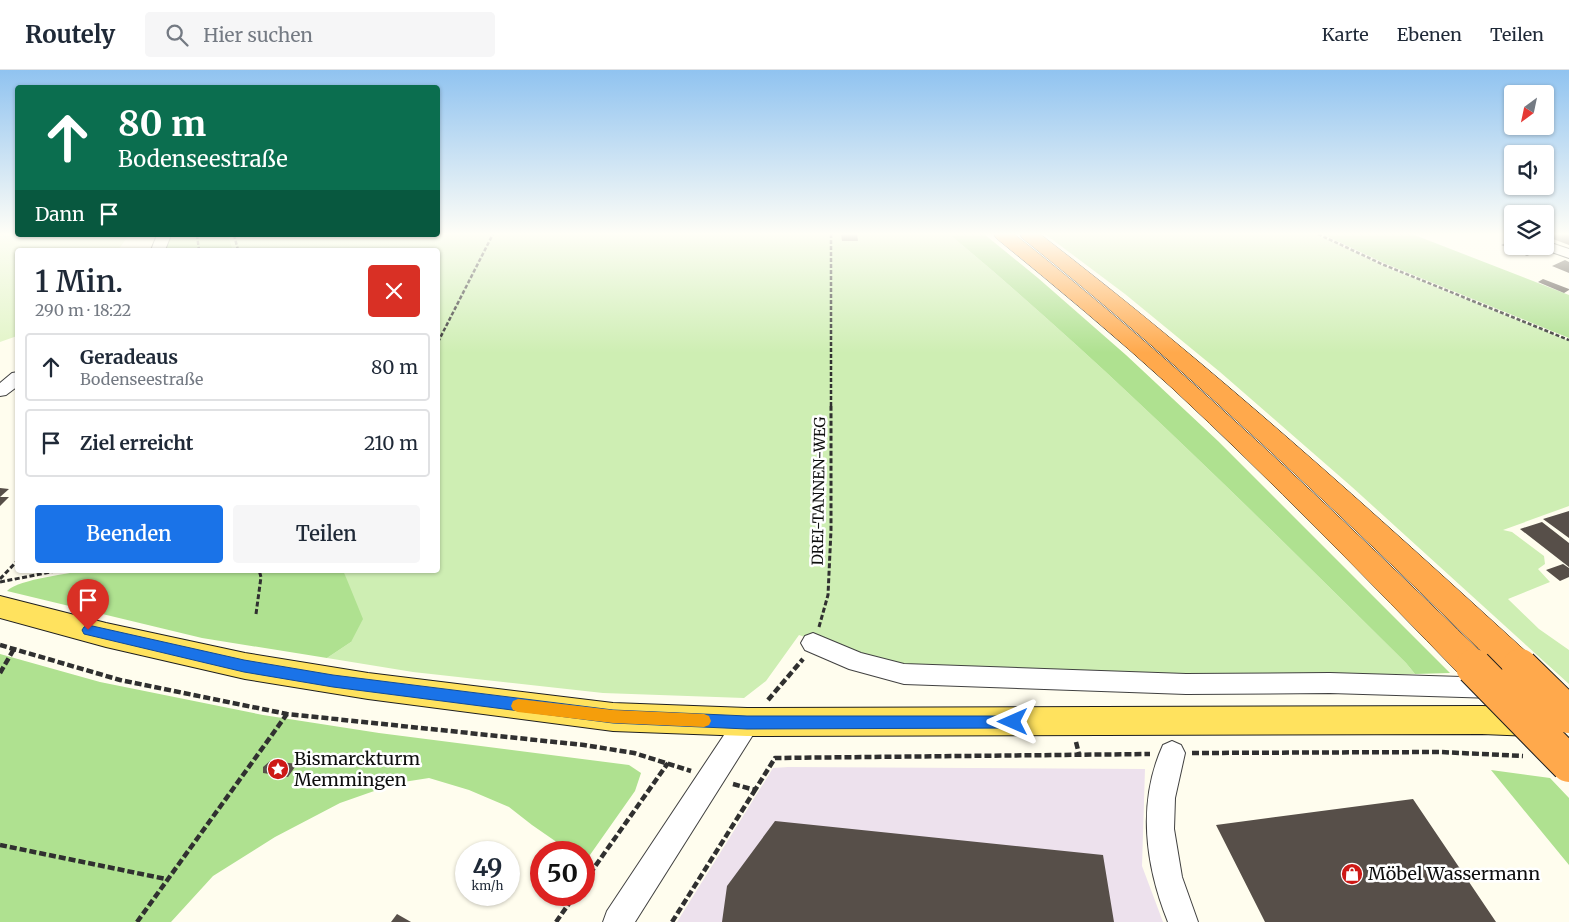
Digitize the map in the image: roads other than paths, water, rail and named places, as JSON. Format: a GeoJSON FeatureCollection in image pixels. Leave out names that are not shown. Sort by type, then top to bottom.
{"type":"FeatureCollection","features":[{"type":"Feature","properties":{"kind":"highway"},"geometry":{"type":"LineString","coordinates":[[1052,274],[1179,382],[1300,495],[1569,764]]}},
{"type":"Feature","properties":{"kind":"highway"},"geometry":{"type":"LineString","coordinates":[[1080,274],[1136,317],[1331,489],[1569,715]]}},
{"type":"Feature","properties":{"kind":"main road"},"geometry":{"type":"LineString","coordinates":[[0,607],[106,635],[244,666],[368,686],[613,717],[747,722],[1482,720],[1569,724]]}},
{"type":"Feature","properties":{"kind":"street"},"geometry":{"type":"LineString","coordinates":[[0,391],[15,379]]}},
{"type":"Feature","properties":{"kind":"street"},"geometry":{"type":"LineString","coordinates":[[813,643],[857,663],[904,674],[1186,684],[1330,683],[1569,690]]}},
{"type":"Feature","properties":{"kind":"street"},"geometry":{"type":"LineString","coordinates":[[618,922],[747,722]]}},
{"type":"Feature","properties":{"kind":"street"},"geometry":{"type":"LineString","coordinates":[[1172,754],[1161,797],[1161,845],[1176,906],[1183,922]]}},
{"type":"Feature","properties":{"kind":"place","name":"Bismarckturm Memmingen"},"geometry":{"type":"Point","coordinates":[278,769]}},
{"type":"Feature","properties":{"kind":"place","name":"Möbel Wassermann"},"geometry":{"type":"Point","coordinates":[1352,874]}}]}
